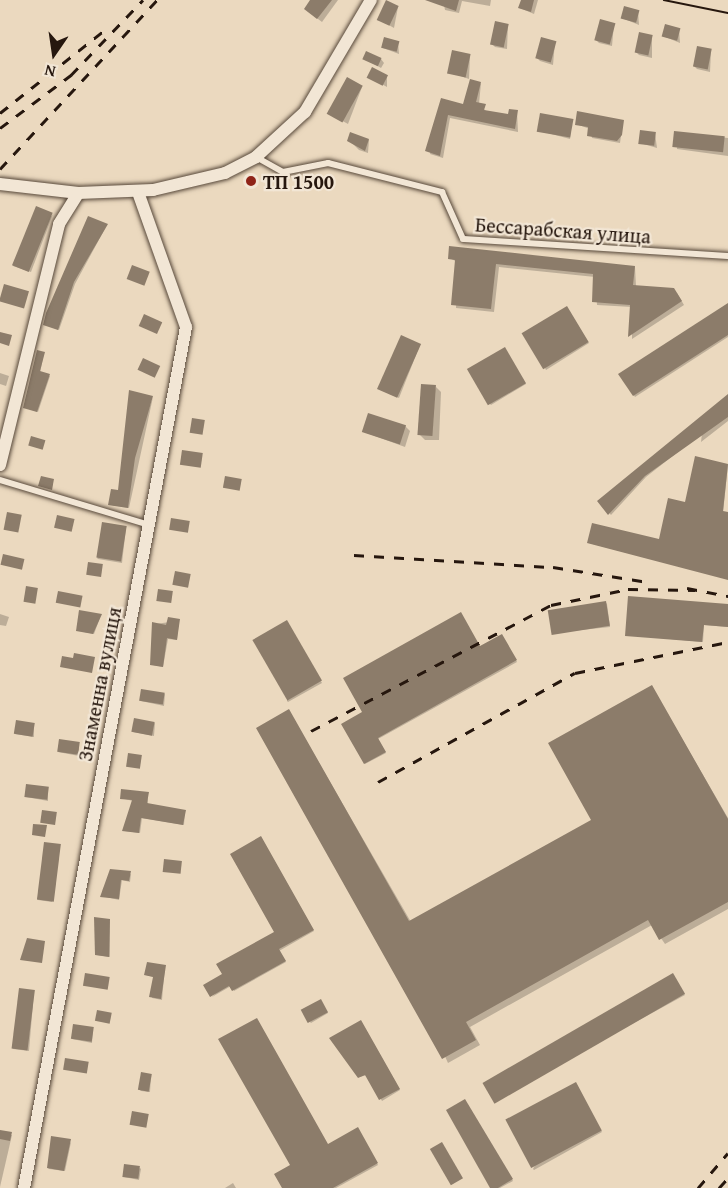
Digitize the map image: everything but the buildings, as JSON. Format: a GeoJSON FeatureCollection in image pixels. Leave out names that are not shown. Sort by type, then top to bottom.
{"type":"FeatureCollection","features":[{"type":"Feature","properties":{"kind":"street"},"geometry":{"type":"LineString","coordinates":[[0,184],[78,193],[138,192],[225,173],[256,158],[305,112],[371,0]]}},
{"type":"Feature","properties":{"kind":"street","name":"Знаменна вулиця"},"geometry":{"type":"LineString","coordinates":[[24,1188],[186,327],[138,192]]}},
{"type":"Feature","properties":{"kind":"street"},"geometry":{"type":"LineString","coordinates":[[0,465],[59,224],[78,193]]}},
{"type":"Feature","properties":{"kind":"lane","name":"Бессарабская улица"},"geometry":{"type":"LineString","coordinates":[[256,158],[283,172],[328,162],[442,192],[463,239],[728,256]]}},
{"type":"Feature","properties":{"kind":"lane"},"geometry":{"type":"LineString","coordinates":[[0,480],[149,525]]}},
{"type":"Feature","properties":{"kind":"tram line"},"geometry":{"type":"LineString","coordinates":[[664,0],[728,13]]}},
{"type":"Feature","properties":{"kind":"railway"},"geometry":{"type":"LineString","coordinates":[[0,128],[71,75],[143,0]]}},
{"type":"Feature","properties":{"kind":"railway"},"geometry":{"type":"LineString","coordinates":[[0,169],[157,0]]}},
{"type":"Feature","properties":{"kind":"railway"},"geometry":{"type":"LineString","coordinates":[[0,113],[106,29]]}},
{"type":"Feature","properties":{"kind":"railway"},"geometry":{"type":"LineString","coordinates":[[354,555],[553,567],[648,582]]}},
{"type":"Feature","properties":{"kind":"railway"},"geometry":{"type":"LineString","coordinates":[[687,588],[728,596]]}},
{"type":"Feature","properties":{"kind":"railway"},"geometry":{"type":"LineString","coordinates":[[311,731],[551,605],[628,589],[695,590]]}},
{"type":"Feature","properties":{"kind":"railway"},"geometry":{"type":"LineString","coordinates":[[378,782],[575,673],[728,642]]}},
{"type":"Feature","properties":{"kind":"railway"},"geometry":{"type":"LineString","coordinates":[[698,1188],[728,1153]]}},
{"type":"Feature","properties":{"kind":"railway"},"geometry":{"type":"LineString","coordinates":[[719,1188],[728,1178]]}},
{"type":"Feature","properties":{"kind":"place","name":"ТП 1500"},"geometry":{"type":"Point","coordinates":[251,181]}}]}
